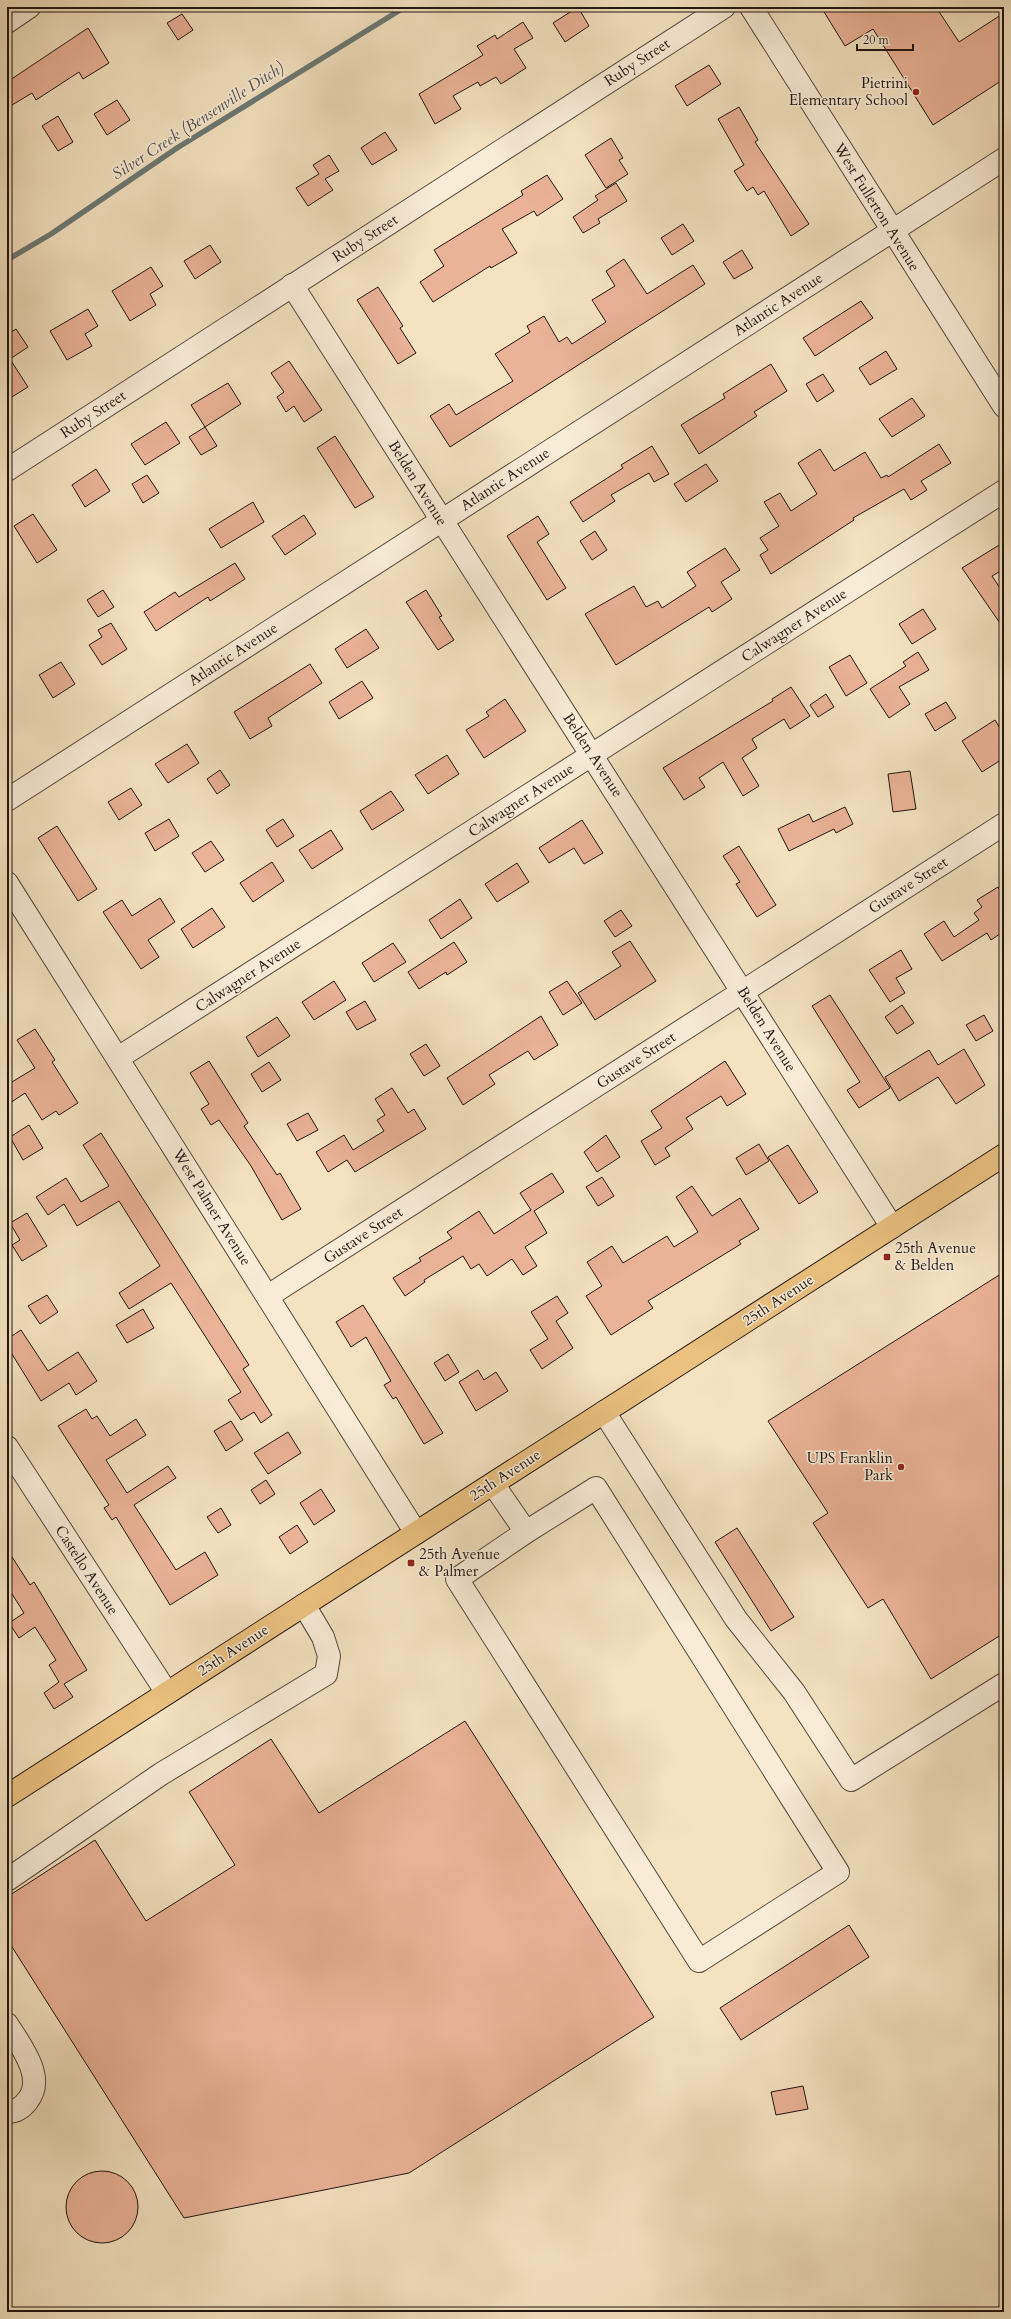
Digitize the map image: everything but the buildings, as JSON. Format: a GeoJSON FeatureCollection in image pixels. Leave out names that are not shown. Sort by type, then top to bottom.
{"type":"FeatureCollection","features":[{"type":"Feature","properties":{"kind":"main road","name":"25th Avenue"},"geometry":{"type":"LineString","coordinates":[[7,1796],[1004,1155]]}},
{"type":"Feature","properties":{"kind":"street"},"geometry":{"type":"LineString","coordinates":[[7,22],[30,7]]}},
{"type":"Feature","properties":{"kind":"street","name":"Ruby Street"},"geometry":{"type":"LineString","coordinates":[[7,470],[724,7]]}},
{"type":"Feature","properties":{"kind":"street","name":"West Fullerton Avenue"},"geometry":{"type":"LineString","coordinates":[[751,7],[1004,406]]}},
{"type":"Feature","properties":{"kind":"street","name":"Atlantic Avenue"},"geometry":{"type":"LineString","coordinates":[[7,800],[441,519],[1004,159]]}},
{"type":"Feature","properties":{"kind":"street","name":"Belden Avenue"},"geometry":{"type":"LineString","coordinates":[[292,285],[892,1227]]}},
{"type":"Feature","properties":{"kind":"street","name":"Calwagner Avenue"},"geometry":{"type":"LineString","coordinates":[[118,1058],[1004,490]]}},
{"type":"Feature","properties":{"kind":"street","name":"Gustave Street"},"geometry":{"type":"LineString","coordinates":[[268,1296],[1004,824]]}},
{"type":"Feature","properties":{"kind":"street","name":"West Palmer Avenue"},"geometry":{"type":"LineString","coordinates":[[7,883],[416,1533]]}},
{"type":"Feature","properties":{"kind":"street"},"geometry":{"type":"LineString","coordinates":[[604,1412],[736,1619],[794,1692],[851,1780],[1004,1684]]}},
{"type":"Feature","properties":{"kind":"street","name":"Castello Avenue"},"geometry":{"type":"LineString","coordinates":[[7,1447],[166,1693]]}},
{"type":"Feature","properties":{"kind":"street"},"geometry":{"type":"LineString","coordinates":[[493,1484],[526,1532]]}},
{"type":"Feature","properties":{"kind":"street"},"geometry":{"type":"LineString","coordinates":[[596,1488],[838,1872],[699,1961],[457,1579],[526,1532],[596,1488]]}},
{"type":"Feature","properties":{"kind":"street"},"geometry":{"type":"LineString","coordinates":[[7,1880],[160,1774],[326,1674],[329,1656],[323,1637],[304,1605]]}},
{"type":"Feature","properties":{"kind":"street"},"geometry":{"type":"LineString","coordinates":[[7,2024],[25,2053],[35,2082],[33,2093],[24,2105],[12,2112],[7,2112]]}},
{"type":"Feature","properties":{"kind":"waterway","name":"Silver Creek (Bensenville Ditch)"},"geometry":{"type":"LineString","coordinates":[[7,260],[51,234],[177,148],[405,7]]}},
{"type":"Feature","properties":{"kind":"place","name":"Pietrini Elementary School"},"geometry":{"type":"Point","coordinates":[916,92]}},
{"type":"Feature","properties":{"kind":"place","name":"25th Avenue & Belden"},"geometry":{"type":"Point","coordinates":[887,1257]}},
{"type":"Feature","properties":{"kind":"place","name":"UPS Franklin Park"},"geometry":{"type":"Point","coordinates":[901,1467]}},
{"type":"Feature","properties":{"kind":"place","name":"25th Avenue & Palmer"},"geometry":{"type":"Point","coordinates":[411,1563]}}]}
